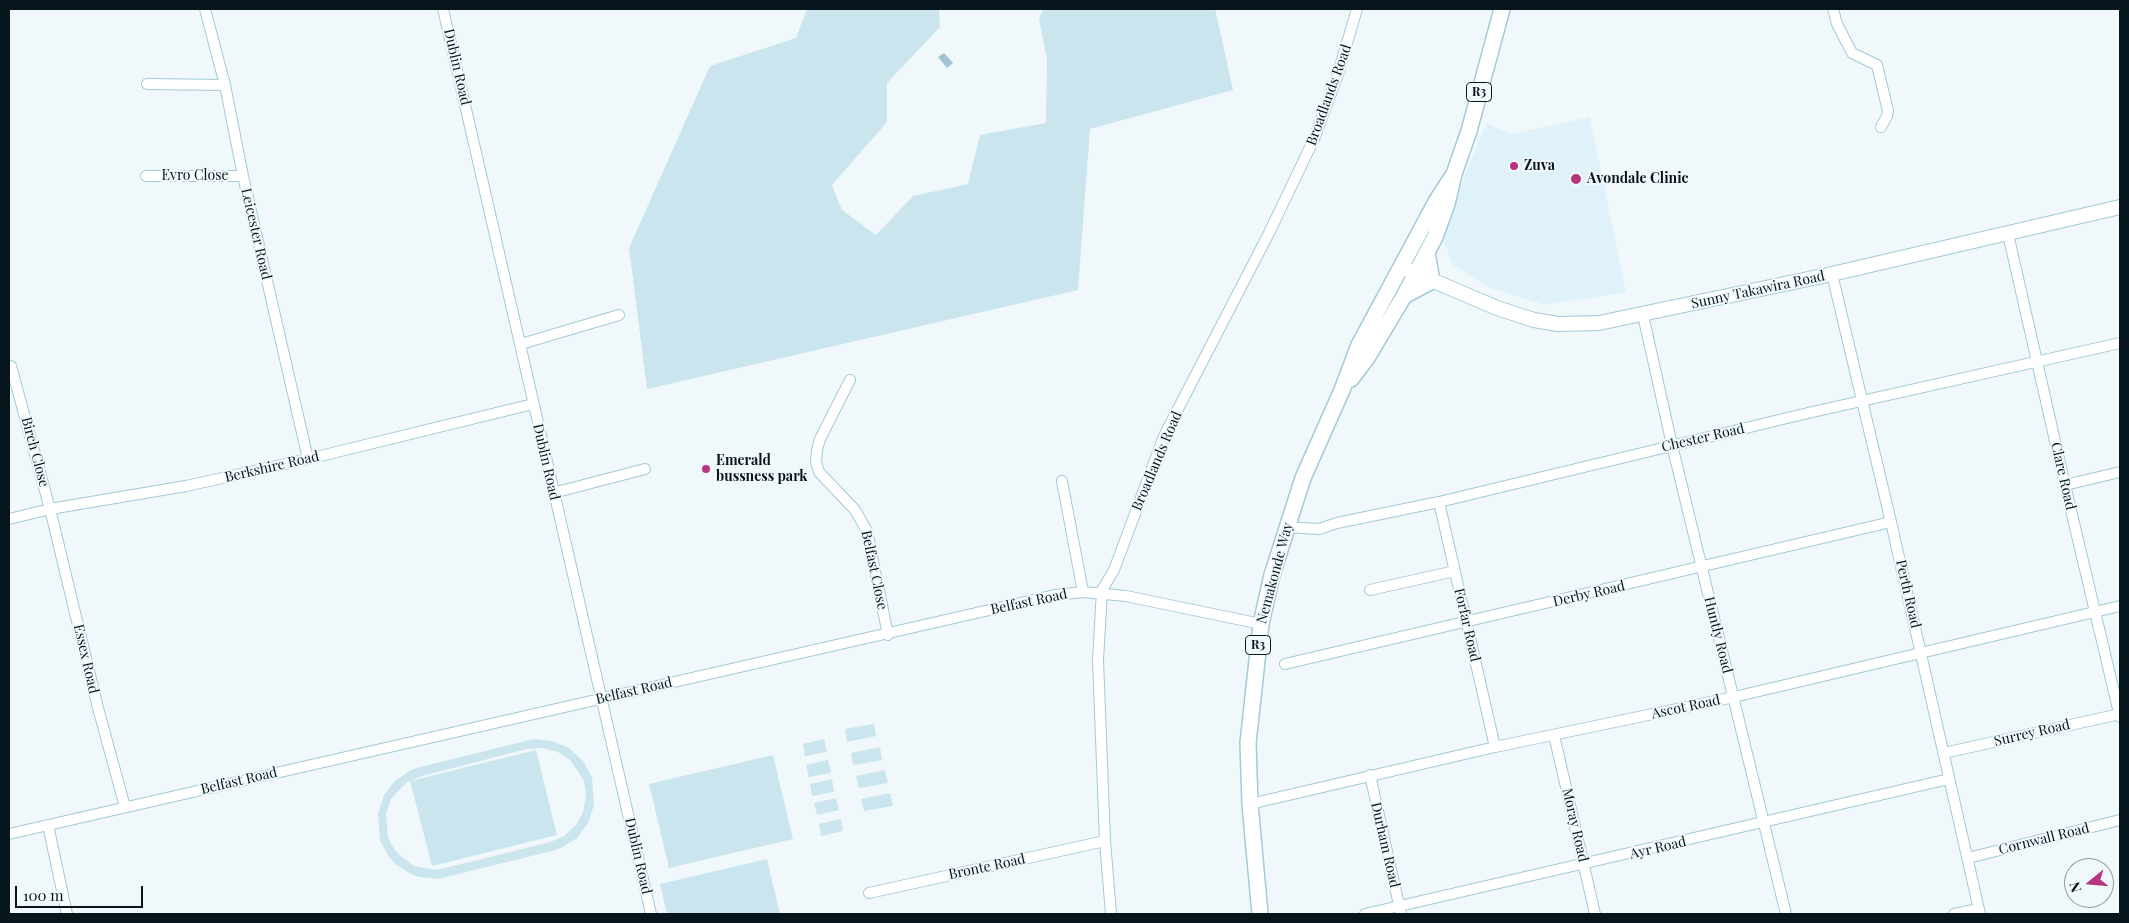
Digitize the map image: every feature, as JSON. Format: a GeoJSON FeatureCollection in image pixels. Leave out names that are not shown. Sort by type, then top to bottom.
{"type":"FeatureCollection","features":[{"type":"Feature","properties":{"kind":"highway","name":"Nemakonde Way"},"geometry":{"type":"LineString","coordinates":[[1342,390],[1367,358],[1427,253],[1447,204],[1502,9]]}},
{"type":"Feature","properties":{"kind":"highway","name":"Nemakonde Way"},"geometry":{"type":"LineString","coordinates":[[1260,914],[1250,804],[1249,729],[1261,624],[1272,575],[1303,478],[1342,390],[1359,345],[1437,200],[1454,174]]}},
{"type":"Feature","properties":{"kind":"highway"},"geometry":{"type":"LineString","coordinates":[[1404,296],[1432,281],[1427,253]]}},
{"type":"Feature","properties":{"kind":"main road","name":"Sunny Takawira Road"},"geometry":{"type":"LineString","coordinates":[[1401,267],[1497,308],[1534,320],[1558,324],[1599,323],[1832,274],[2008,234],[2120,206]]}},
{"type":"Feature","properties":{"kind":"street","name":"Leicester Road"},"geometry":{"type":"LineString","coordinates":[[205,9],[225,85],[243,176],[308,459]]}},
{"type":"Feature","properties":{"kind":"street","name":"Dublin Road"},"geometry":{"type":"LineString","coordinates":[[443,9],[651,914]]}},
{"type":"Feature","properties":{"kind":"street","name":"Broadlands Road"},"geometry":{"type":"LineString","coordinates":[[1110,914],[1104,842],[1098,660],[1101,595],[1114,570],[1164,436],[1257,256],[1314,139],[1337,78],[1357,9]]}},
{"type":"Feature","properties":{"kind":"street"},"geometry":{"type":"LineString","coordinates":[[1833,9],[1837,24],[1852,53],[1877,65],[1888,111],[1888,116],[1881,127]]}},
{"type":"Feature","properties":{"kind":"street"},"geometry":{"type":"LineString","coordinates":[[147,84],[225,85]]}},
{"type":"Feature","properties":{"kind":"street","name":"Evro Close"},"geometry":{"type":"LineString","coordinates":[[146,176],[243,176]]}},
{"type":"Feature","properties":{"kind":"street","name":"Clare Road"},"geometry":{"type":"LineString","coordinates":[[2008,234],[2036,362],[2120,715]]}},
{"type":"Feature","properties":{"kind":"street","name":"Perth Road"},"geometry":{"type":"LineString","coordinates":[[1832,274],[1892,522],[1980,911]]}},
{"type":"Feature","properties":{"kind":"street"},"geometry":{"type":"LineString","coordinates":[[521,344],[619,315]]}},
{"type":"Feature","properties":{"kind":"street","name":"Huntly Road"},"geometry":{"type":"LineString","coordinates":[[1644,315],[1651,355],[1672,445],[1786,914]]}},
{"type":"Feature","properties":{"kind":"street","name":"Chester Road"},"geometry":{"type":"LineString","coordinates":[[1286,527],[1319,529],[1337,523],[1439,502],[1863,400],[2120,342]]}},
{"type":"Feature","properties":{"kind":"street","name":"Birch Close"},"geometry":{"type":"LineString","coordinates":[[11,366],[50,510]]}},
{"type":"Feature","properties":{"kind":"street","name":"Belfast Close"},"geometry":{"type":"LineString","coordinates":[[850,380],[820,439],[816,462],[819,472],[855,510],[867,531],[888,634]]}},
{"type":"Feature","properties":{"kind":"street","name":"Berkshire Road"},"geometry":{"type":"LineString","coordinates":[[9,519],[186,486],[308,459],[533,404]]}},
{"type":"Feature","properties":{"kind":"street"},"geometry":{"type":"LineString","coordinates":[[553,493],[645,469]]}},
{"type":"Feature","properties":{"kind":"street"},"geometry":{"type":"LineString","coordinates":[[2065,485],[2120,472]]}},
{"type":"Feature","properties":{"kind":"street"},"geometry":{"type":"LineString","coordinates":[[1062,482],[1083,592]]}},
{"type":"Feature","properties":{"kind":"street","name":"Forfar Road"},"geometry":{"type":"LineString","coordinates":[[1439,502],[1495,748]]}},
{"type":"Feature","properties":{"kind":"street","name":"Essex Road"},"geometry":{"type":"LineString","coordinates":[[50,510],[98,708],[125,807]]}},
{"type":"Feature","properties":{"kind":"street","name":"Derby Road"},"geometry":{"type":"LineString","coordinates":[[1285,664],[1702,568],[1892,522]]}},
{"type":"Feature","properties":{"kind":"street"},"geometry":{"type":"LineString","coordinates":[[1370,590],[1455,571]]}},
{"type":"Feature","properties":{"kind":"street","name":"Belfast Road"},"geometry":{"type":"LineString","coordinates":[[9,834],[1055,595],[1083,592],[1126,596],[1261,624]]}},
{"type":"Feature","properties":{"kind":"street","name":"Ascot Road"},"geometry":{"type":"LineString","coordinates":[[1250,804],[1370,775],[1734,697],[2120,606]]}},
{"type":"Feature","properties":{"kind":"street","name":"Surrey Road"},"geometry":{"type":"LineString","coordinates":[[1944,753],[2120,715]]}},
{"type":"Feature","properties":{"kind":"street","name":"Moray Road"},"geometry":{"type":"LineString","coordinates":[[1554,735],[1595,914]]}},
{"type":"Feature","properties":{"kind":"street","name":"Durham Road"},"geometry":{"type":"LineString","coordinates":[[1370,775],[1400,910]]}},
{"type":"Feature","properties":{"kind":"street","name":"Ayr Road"},"geometry":{"type":"LineString","coordinates":[[1366,914],[1400,910],[1949,779]]}},
{"type":"Feature","properties":{"kind":"street","name":"Cornwall Road"},"geometry":{"type":"LineString","coordinates":[[1968,858],[2120,820]]}},
{"type":"Feature","properties":{"kind":"street"},"geometry":{"type":"LineString","coordinates":[[48,825],[67,914]]}},
{"type":"Feature","properties":{"kind":"street","name":"Bronte Road"},"geometry":{"type":"LineString","coordinates":[[869,893],[1104,842]]}},
{"type":"Feature","properties":{"kind":"street"},"geometry":{"type":"LineString","coordinates":[[1954,914],[1980,911]]}},
{"type":"Feature","properties":{"kind":"shaded area"},"geometry":{"type":"Polygon","coordinates":[[[807,9],[939,9],[940,27],[887,83],[887,122],[832,185],[842,210],[876,235],[913,196],[968,184],[980,135],[1046,123],[1047,59],[1039,20],[1043,9],[1215,9],[1233,90],[1090,129],[1078,290],[647,389],[629,248],[710,66],[796,38],[807,9]]]}},
{"type":"Feature","properties":{"kind":"shaded area"},"geometry":{"type":"Polygon","coordinates":[[[944,53],[953,63],[947,68],[938,57],[944,53]]]}},
{"type":"Feature","properties":{"kind":"shaded area"},"geometry":{"type":"Polygon","coordinates":[[[1590,117],[1626,292],[1545,305],[1490,288],[1452,264],[1442,235],[1486,123],[1512,134],[1590,117]]]}},
{"type":"Feature","properties":{"kind":"shaded area"},"geometry":{"type":"Polygon","coordinates":[[[874,724],[876,736],[847,742],[845,729],[874,724]]]}},
{"type":"Feature","properties":{"kind":"shaded area"},"geometry":{"type":"Polygon","coordinates":[[[534,739],[552,741],[569,748],[583,761],[592,777],[594,805],[588,823],[577,838],[561,848],[438,879],[419,877],[395,864],[389,857],[380,841],[378,813],[384,795],[395,781],[411,770],[534,739]],[[542,748],[527,749],[422,776],[407,782],[391,799],[386,814],[388,838],[396,852],[414,866],[437,870],[550,842],[564,836],[576,825],[583,812],[586,796],[584,781],[571,761],[558,752],[542,748]]]}},
{"type":"Feature","properties":{"kind":"shaded area"},"geometry":{"type":"Polygon","coordinates":[[[824,739],[827,752],[805,756],[803,744],[824,739]]]}},
{"type":"Feature","properties":{"kind":"shaded area"},"geometry":{"type":"Polygon","coordinates":[[[880,747],[882,760],[853,765],[851,753],[880,747]]]}},
{"type":"Feature","properties":{"kind":"shaded area"},"geometry":{"type":"Polygon","coordinates":[[[536,750],[557,835],[432,866],[410,781],[536,750]]]}},
{"type":"Feature","properties":{"kind":"shaded area"},"geometry":{"type":"Polygon","coordinates":[[[773,755],[793,839],[669,868],[649,784],[773,755]]]}},
{"type":"Feature","properties":{"kind":"shaded area"},"geometry":{"type":"Polygon","coordinates":[[[828,760],[831,773],[809,777],[806,765],[828,760]]]}},
{"type":"Feature","properties":{"kind":"shaded area"},"geometry":{"type":"Polygon","coordinates":[[[885,770],[888,783],[859,788],[856,776],[885,770]]]}},
{"type":"Feature","properties":{"kind":"shaded area"},"geometry":{"type":"Polygon","coordinates":[[[832,779],[834,792],[812,796],[810,784],[832,779]]]}},
{"type":"Feature","properties":{"kind":"shaded area"},"geometry":{"type":"Polygon","coordinates":[[[890,793],[893,806],[864,811],[861,799],[890,793]]]}},
{"type":"Feature","properties":{"kind":"shaded area"},"geometry":{"type":"Polygon","coordinates":[[[836,798],[839,810],[817,815],[814,803],[836,798]]]}},
{"type":"Feature","properties":{"kind":"shaded area"},"geometry":{"type":"Polygon","coordinates":[[[841,819],[843,831],[821,836],[819,824],[841,819]]]}},
{"type":"Feature","properties":{"kind":"shaded area"},"geometry":{"type":"Polygon","coordinates":[[[767,859],[780,914],[667,914],[660,884],[767,859]]]}},
{"type":"Feature","properties":{"kind":"place","name":"Zuva"},"geometry":{"type":"Point","coordinates":[1514,166]}},
{"type":"Feature","properties":{"kind":"place","name":"Avondale Clinic"},"geometry":{"type":"Point","coordinates":[1576,179]}},
{"type":"Feature","properties":{"kind":"place","name":"Emerald bussness park"},"geometry":{"type":"Point","coordinates":[706,469]}}]}
